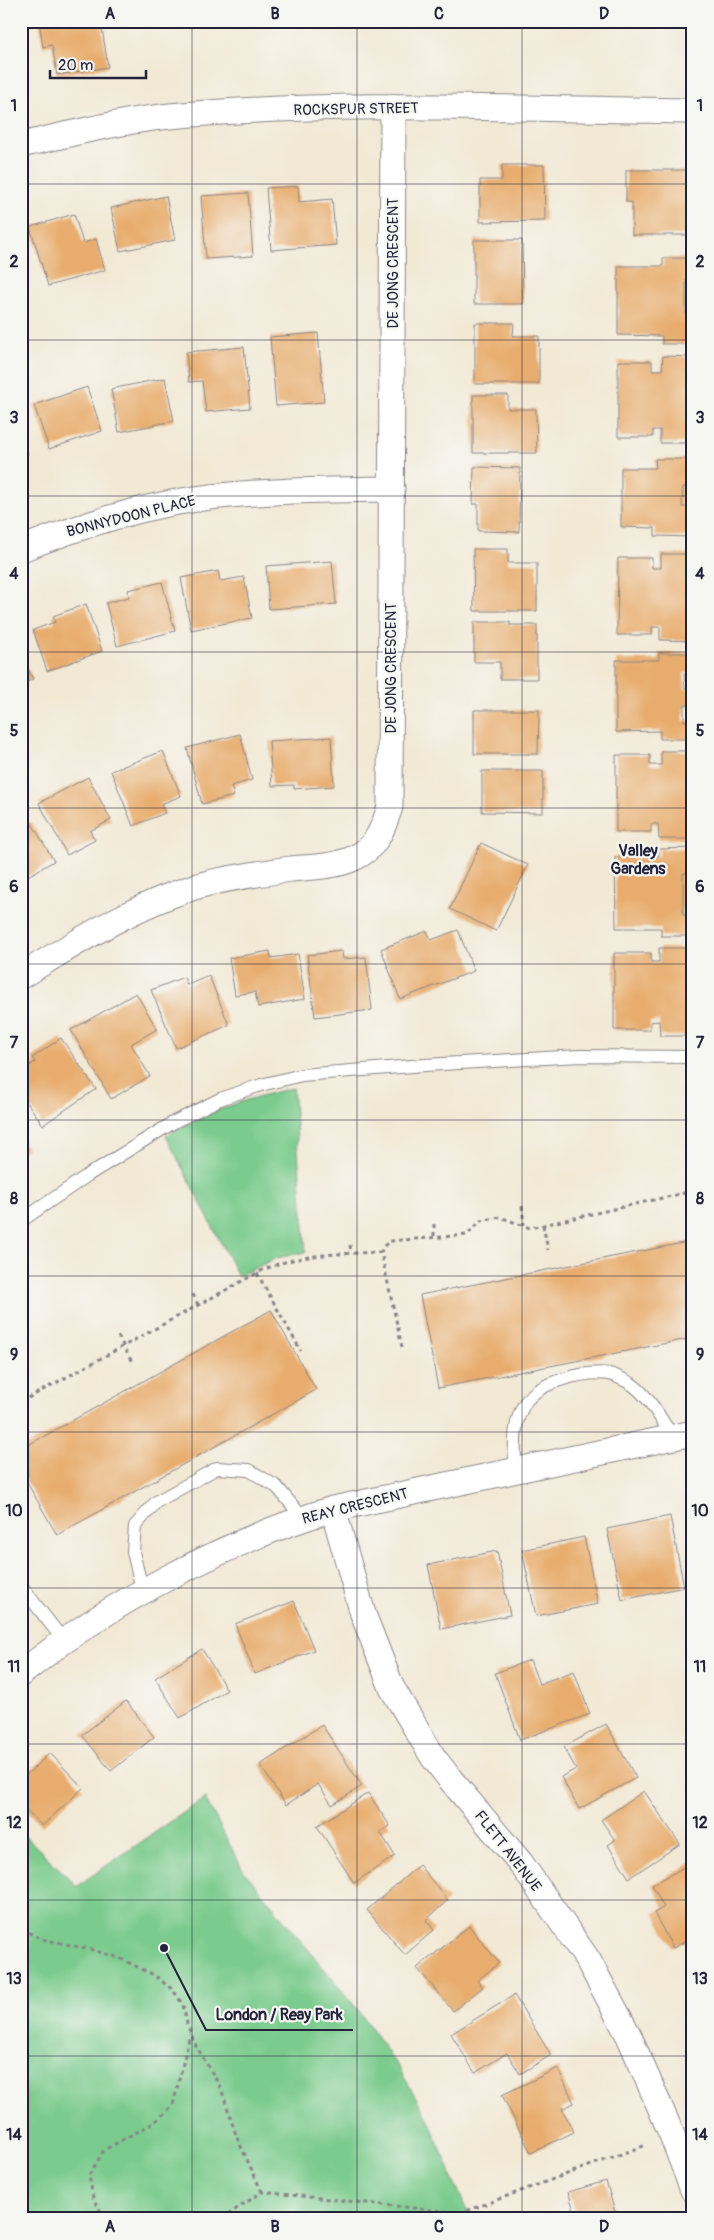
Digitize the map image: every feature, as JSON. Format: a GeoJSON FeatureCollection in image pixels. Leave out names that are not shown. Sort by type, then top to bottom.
{"type":"FeatureCollection","features":[{"type":"Feature","properties":{"kind":"street","name":"ROCKSPUR STREET"},"geometry":{"type":"LineString","coordinates":[[21,144],[109,125],[169,116],[248,111],[393,107],[693,111]]}},
{"type":"Feature","properties":{"kind":"street","name":"DE JONG CRESCENT"},"geometry":{"type":"LineString","coordinates":[[21,976],[92,933],[203,884],[255,874],[334,864],[355,858],[371,846],[383,831],[390,807],[393,107]]}},
{"type":"Feature","properties":{"kind":"street","name":"BONNYDOON PLACE"},"geometry":{"type":"LineString","coordinates":[[21,549],[58,534],[129,513],[194,499],[278,490],[392,489]]}},
{"type":"Feature","properties":{"kind":"street","name":"REAY CRESCENT"},"geometry":{"type":"LineString","coordinates":[[21,1674],[64,1641],[143,1593],[193,1566],[302,1518],[333,1509],[683,1435]]}},
{"type":"Feature","properties":{"kind":"street","name":"FLETT AVENUE"},"geometry":{"type":"LineString","coordinates":[[333,1509],[372,1640],[405,1711],[450,1779],[520,1862],[588,1960],[629,2036],[672,2135],[693,2190]]}},
{"type":"Feature","properties":{"kind":"lane"},"geometry":{"type":"LineString","coordinates":[[21,1220],[88,1175],[174,1122],[220,1099],[261,1084],[302,1075],[425,1065],[580,1056],[693,1057]]}},
{"type":"Feature","properties":{"kind":"lane"},"geometry":{"type":"LineString","coordinates":[[515,1470],[515,1428],[526,1402],[549,1384],[579,1375],[611,1374],[632,1384],[683,1435]]}},
{"type":"Feature","properties":{"kind":"lane"},"geometry":{"type":"LineString","coordinates":[[143,1593],[133,1552],[135,1526],[156,1502],[217,1468],[249,1470],[277,1488],[302,1518]]}},
{"type":"Feature","properties":{"kind":"lane"},"geometry":{"type":"LineString","coordinates":[[21,1586],[64,1641]]}},
{"type":"Feature","properties":{"kind":"path"},"geometry":{"type":"LineString","coordinates":[[21,1402],[280,1262],[319,1256],[381,1252],[390,1241],[467,1236],[482,1221],[500,1217],[530,1228],[693,1191]]}},
{"type":"Feature","properties":{"kind":"path"},"geometry":{"type":"LineString","coordinates":[[522,1206],[524,1225]]}},
{"type":"Feature","properties":{"kind":"path"},"geometry":{"type":"LineString","coordinates":[[434,1224],[434,1239]]}},
{"type":"Feature","properties":{"kind":"path"},"geometry":{"type":"LineString","coordinates":[[543,1225],[548,1250]]}},
{"type":"Feature","properties":{"kind":"path"},"geometry":{"type":"LineString","coordinates":[[350,1245],[351,1254]]}},
{"type":"Feature","properties":{"kind":"path"},"geometry":{"type":"LineString","coordinates":[[381,1252],[402,1347]]}},
{"type":"Feature","properties":{"kind":"path"},"geometry":{"type":"LineString","coordinates":[[257,1273],[301,1351]]}},
{"type":"Feature","properties":{"kind":"path"},"geometry":{"type":"LineString","coordinates":[[193,1294],[198,1305]]}},
{"type":"Feature","properties":{"kind":"path"},"geometry":{"type":"LineString","coordinates":[[118,1336],[133,1364]]}},
{"type":"Feature","properties":{"kind":"path"},"geometry":{"type":"LineString","coordinates":[[21,1498],[24,1503]]}},
{"type":"Feature","properties":{"kind":"path"},"geometry":{"type":"LineString","coordinates":[[21,1929],[42,1938],[112,1956],[154,1975],[166,1983],[179,1997],[183,2005],[190,2034],[221,2088],[237,2138],[262,2192]]}},
{"type":"Feature","properties":{"kind":"path"},"geometry":{"type":"LineString","coordinates":[[105,2219],[93,2198],[89,2175],[104,2150],[155,2122],[173,2105],[190,2034]]}},
{"type":"Feature","properties":{"kind":"path"},"geometry":{"type":"LineString","coordinates":[[221,2219],[262,2192],[461,2213],[672,2135]]}},
{"type":"Feature","properties":{"kind":"green space"},"geometry":{"type":"Polygon","coordinates":[[[293,1088],[306,1252],[277,1258],[238,1276],[166,1136],[181,1127],[227,1107],[259,1096],[293,1088]]]}},
{"type":"Feature","properties":{"kind":"green space"},"geometry":{"type":"Polygon","coordinates":[[[205,1798],[243,1870],[358,2010],[397,2065],[428,2118],[470,2219],[21,2219],[21,1832],[77,1886],[205,1798]]]}},
{"type":"Feature","properties":{"kind":"building"},"geometry":{"type":"Polygon","coordinates":[[[39,21],[101,21],[108,67],[57,75],[52,45],[43,47],[39,21]]]}},
{"type":"Feature","properties":{"kind":"building"},"geometry":{"type":"Polygon","coordinates":[[[502,165],[544,165],[545,221],[480,222],[480,180],[502,180],[502,165]]]}},
{"type":"Feature","properties":{"kind":"building"},"geometry":{"type":"Polygon","coordinates":[[[626,170],[693,170],[693,235],[632,235],[632,202],[626,202],[626,170]]]}},
{"type":"Feature","properties":{"kind":"building"},"geometry":{"type":"Polygon","coordinates":[[[298,186],[299,202],[332,199],[336,245],[271,250],[266,188],[298,186]]]}},
{"type":"Feature","properties":{"kind":"building"},"geometry":{"type":"Polygon","coordinates":[[[248,193],[253,256],[206,259],[201,196],[248,193]]]}},
{"type":"Feature","properties":{"kind":"building"},"geometry":{"type":"Polygon","coordinates":[[[166,196],[175,240],[120,251],[111,208],[166,196]]]}},
{"type":"Feature","properties":{"kind":"building"},"geometry":{"type":"Polygon","coordinates":[[[74,214],[83,243],[96,239],[105,270],[48,286],[30,227],[74,214]]]}},
{"type":"Feature","properties":{"kind":"building"},"geometry":{"type":"Polygon","coordinates":[[[474,240],[522,240],[523,304],[474,304],[474,240]]]}},
{"type":"Feature","properties":{"kind":"building"},"geometry":{"type":"Polygon","coordinates":[[[663,258],[693,258],[693,280],[686,280],[686,321],[693,322],[693,344],[662,344],[662,336],[618,335],[618,266],[663,266],[663,258]]]}},
{"type":"Feature","properties":{"kind":"building"},"geometry":{"type":"Polygon","coordinates":[[[475,323],[514,323],[513,336],[539,336],[539,384],[475,384],[475,323]]]}},
{"type":"Feature","properties":{"kind":"building"},"geometry":{"type":"Polygon","coordinates":[[[318,333],[324,402],[276,406],[270,337],[318,333]]]}},
{"type":"Feature","properties":{"kind":"building"},"geometry":{"type":"Polygon","coordinates":[[[244,347],[250,408],[206,412],[202,381],[189,382],[186,352],[244,347]]]}},
{"type":"Feature","properties":{"kind":"building"},"geometry":{"type":"Polygon","coordinates":[[[663,356],[693,357],[693,443],[660,443],[660,430],[653,430],[653,437],[618,437],[618,361],[652,361],[652,370],[662,370],[663,356]]]}},
{"type":"Feature","properties":{"kind":"building"},"geometry":{"type":"Polygon","coordinates":[[[165,378],[174,421],[119,432],[111,389],[165,378]]]}},
{"type":"Feature","properties":{"kind":"building"},"geometry":{"type":"Polygon","coordinates":[[[87,387],[102,431],[49,449],[34,405],[87,387]]]}},
{"type":"Feature","properties":{"kind":"building"},"geometry":{"type":"Polygon","coordinates":[[[473,395],[508,395],[508,409],[536,409],[537,453],[473,453],[473,395]]]}},
{"type":"Feature","properties":{"kind":"building"},"geometry":{"type":"Polygon","coordinates":[[[21,437],[28,454],[21,457],[21,437]]]}},
{"type":"Feature","properties":{"kind":"building"},"geometry":{"type":"Polygon","coordinates":[[[655,459],[693,459],[693,487],[683,487],[682,507],[693,507],[693,537],[655,536],[655,528],[621,527],[621,468],[656,468],[655,459]]]}},
{"type":"Feature","properties":{"kind":"building"},"geometry":{"type":"Polygon","coordinates":[[[474,467],[520,468],[519,532],[478,531],[478,504],[473,504],[474,467]]]}},
{"type":"Feature","properties":{"kind":"building"},"geometry":{"type":"Polygon","coordinates":[[[473,549],[508,549],[508,563],[537,563],[537,611],[474,611],[473,549]]]}},
{"type":"Feature","properties":{"kind":"building"},"geometry":{"type":"Polygon","coordinates":[[[661,554],[693,554],[690,597],[693,641],[660,640],[660,627],[652,627],[652,635],[617,635],[618,558],[652,558],[652,568],[661,568],[661,554]]]}},
{"type":"Feature","properties":{"kind":"building"},"geometry":{"type":"Polygon","coordinates":[[[332,561],[336,604],[269,609],[266,566],[332,561]]]}},
{"type":"Feature","properties":{"kind":"building"},"geometry":{"type":"Polygon","coordinates":[[[218,571],[220,581],[244,577],[252,618],[191,630],[181,578],[218,571]]]}},
{"type":"Feature","properties":{"kind":"building"},"geometry":{"type":"Polygon","coordinates":[[[162,582],[175,631],[117,646],[106,603],[129,597],[128,590],[162,582]]]}},
{"type":"Feature","properties":{"kind":"building"},"geometry":{"type":"Polygon","coordinates":[[[86,604],[102,651],[47,671],[33,630],[55,622],[53,616],[86,604]]]}},
{"type":"Feature","properties":{"kind":"building"},"geometry":{"type":"Polygon","coordinates":[[[474,622],[510,622],[510,625],[537,625],[537,679],[500,679],[500,662],[474,662],[474,622]]]}},
{"type":"Feature","properties":{"kind":"building"},"geometry":{"type":"Polygon","coordinates":[[[659,653],[693,653],[693,673],[684,673],[685,689],[693,689],[693,705],[684,705],[684,721],[693,721],[693,739],[660,739],[660,731],[616,732],[616,660],[659,660],[659,653]]]}},
{"type":"Feature","properties":{"kind":"building"},"geometry":{"type":"Polygon","coordinates":[[[21,656],[33,679],[21,685],[21,656]]]}},
{"type":"Feature","properties":{"kind":"building"},"geometry":{"type":"Polygon","coordinates":[[[474,710],[539,710],[538,754],[474,754],[474,710]]]}},
{"type":"Feature","properties":{"kind":"building"},"geometry":{"type":"Polygon","coordinates":[[[240,734],[252,780],[231,786],[234,796],[202,804],[187,748],[240,734]]]}},
{"type":"Feature","properties":{"kind":"building"},"geometry":{"type":"Polygon","coordinates":[[[331,737],[334,786],[294,789],[294,785],[272,786],[269,741],[331,737]]]}},
{"type":"Feature","properties":{"kind":"building"},"geometry":{"type":"Polygon","coordinates":[[[163,751],[181,796],[161,804],[165,813],[133,826],[111,771],[163,751]]]}},
{"type":"Feature","properties":{"kind":"building"},"geometry":{"type":"Polygon","coordinates":[[[661,751],[693,751],[693,839],[659,839],[658,824],[651,824],[651,832],[616,832],[616,755],[650,755],[650,765],[661,765],[661,751]]]}},
{"type":"Feature","properties":{"kind":"building"},"geometry":{"type":"Polygon","coordinates":[[[482,771],[543,771],[543,813],[482,812],[482,771]]]}},
{"type":"Feature","properties":{"kind":"building"},"geometry":{"type":"Polygon","coordinates":[[[88,777],[111,820],[90,831],[95,840],[67,855],[39,803],[88,777]]]}},
{"type":"Feature","properties":{"kind":"building"},"geometry":{"type":"Polygon","coordinates":[[[31,822],[54,861],[21,880],[21,828],[31,822]]]}},
{"type":"Feature","properties":{"kind":"building"},"geometry":{"type":"Polygon","coordinates":[[[481,843],[528,865],[496,931],[450,909],[481,843]]]}},
{"type":"Feature","properties":{"kind":"building"},"geometry":{"type":"Polygon","coordinates":[[[693,848],[693,873],[683,873],[683,915],[693,915],[693,936],[661,936],[661,928],[616,928],[615,857],[659,856],[659,849],[693,848]]]}},
{"type":"Feature","properties":{"kind":"building"},"geometry":{"type":"Polygon","coordinates":[[[458,930],[474,971],[400,999],[381,949],[427,931],[431,940],[458,930]]]}},
{"type":"Feature","properties":{"kind":"building"},"geometry":{"type":"Polygon","coordinates":[[[659,948],[693,948],[693,1036],[660,1036],[659,1021],[650,1022],[650,1030],[614,1030],[614,953],[651,953],[651,962],[659,962],[659,948]]]}},
{"type":"Feature","properties":{"kind":"building"},"geometry":{"type":"Polygon","coordinates":[[[270,951],[271,958],[298,954],[305,999],[258,1007],[255,992],[235,995],[229,958],[270,951]]]}},
{"type":"Feature","properties":{"kind":"building"},"geometry":{"type":"Polygon","coordinates":[[[342,951],[343,959],[366,957],[372,1010],[315,1017],[307,955],[342,951]]]}},
{"type":"Feature","properties":{"kind":"building"},"geometry":{"type":"Polygon","coordinates":[[[209,976],[229,1025],[176,1048],[151,990],[184,977],[187,985],[209,976]]]}},
{"type":"Feature","properties":{"kind":"building"},"geometry":{"type":"Polygon","coordinates":[[[136,993],[157,1029],[131,1044],[150,1076],[111,1099],[71,1030],[136,993]]]}},
{"type":"Feature","properties":{"kind":"building"},"geometry":{"type":"Polygon","coordinates":[[[61,1038],[96,1089],[43,1125],[21,1094],[21,1072],[35,1062],[32,1058],[61,1038]]]}},
{"type":"Feature","properties":{"kind":"building"},"geometry":{"type":"Polygon","coordinates":[[[21,1135],[28,1150],[21,1152],[21,1135]]]}},
{"type":"Feature","properties":{"kind":"building"},"geometry":{"type":"Polygon","coordinates":[[[693,1241],[693,1338],[438,1388],[420,1295],[693,1241]]]}},
{"type":"Feature","properties":{"kind":"building"},"geometry":{"type":"Polygon","coordinates":[[[271,1310],[316,1390],[57,1535],[21,1472],[21,1449],[271,1310]]]}},
{"type":"Feature","properties":{"kind":"building"},"geometry":{"type":"Polygon","coordinates":[[[670,1516],[684,1587],[622,1600],[607,1529],[670,1516]]]}},
{"type":"Feature","properties":{"kind":"building"},"geometry":{"type":"Polygon","coordinates":[[[584,1537],[598,1604],[536,1616],[522,1550],[584,1537]]]}},
{"type":"Feature","properties":{"kind":"building"},"geometry":{"type":"Polygon","coordinates":[[[497,1551],[510,1615],[441,1629],[428,1565],[497,1551]]]}},
{"type":"Feature","properties":{"kind":"building"},"geometry":{"type":"Polygon","coordinates":[[[294,1601],[314,1650],[255,1674],[235,1624],[294,1601]]]}},
{"type":"Feature","properties":{"kind":"building"},"geometry":{"type":"Polygon","coordinates":[[[202,1649],[227,1690],[180,1718],[155,1678],[202,1649]]]}},
{"type":"Feature","properties":{"kind":"building"},"geometry":{"type":"Polygon","coordinates":[[[530,1660],[539,1684],[574,1671],[590,1714],[520,1740],[495,1673],[530,1660]]]}},
{"type":"Feature","properties":{"kind":"building"},"geometry":{"type":"Polygon","coordinates":[[[126,1701],[154,1737],[111,1771],[82,1735],[126,1701]]]}},
{"type":"Feature","properties":{"kind":"building"},"geometry":{"type":"Polygon","coordinates":[[[606,1724],[636,1778],[579,1809],[561,1777],[576,1769],[564,1747],[606,1724]]]}},
{"type":"Feature","properties":{"kind":"building"},"geometry":{"type":"Polygon","coordinates":[[[322,1725],[362,1786],[332,1805],[318,1784],[286,1805],[260,1765],[322,1725]]]}},
{"type":"Feature","properties":{"kind":"building"},"geometry":{"type":"Polygon","coordinates":[[[50,1753],[83,1788],[42,1826],[21,1804],[21,1780],[50,1753]]]}},
{"type":"Feature","properties":{"kind":"building"},"geometry":{"type":"Polygon","coordinates":[[[644,1791],[680,1844],[629,1878],[608,1845],[615,1840],[601,1820],[644,1791]]]}},
{"type":"Feature","properties":{"kind":"building"},"geometry":{"type":"Polygon","coordinates":[[[368,1793],[390,1826],[380,1832],[395,1856],[354,1883],[317,1826],[368,1793]]]}},
{"type":"Feature","properties":{"kind":"building"},"geometry":{"type":"Polygon","coordinates":[[[693,1862],[693,1937],[673,1948],[654,1913],[664,1907],[652,1885],[693,1862]]]}},
{"type":"Feature","properties":{"kind":"building"},"geometry":{"type":"Polygon","coordinates":[[[419,1865],[448,1900],[426,1920],[434,1930],[405,1955],[367,1910],[419,1865]]]}},
{"type":"Feature","properties":{"kind":"building"},"geometry":{"type":"Polygon","coordinates":[[[469,1926],[499,1963],[477,1981],[483,1987],[453,2011],[417,1968],[469,1926]]]}},
{"type":"Feature","properties":{"kind":"building"},"geometry":{"type":"Polygon","coordinates":[[[514,1995],[551,2055],[520,2074],[507,2053],[475,2073],[451,2034],[514,1995]]]}},
{"type":"Feature","properties":{"kind":"building"},"geometry":{"type":"Polygon","coordinates":[[[558,2068],[574,2103],[562,2109],[574,2132],[531,2153],[502,2095],[558,2068]]]}},
{"type":"Feature","properties":{"kind":"building"},"geometry":{"type":"Polygon","coordinates":[[[606,2181],[617,2219],[577,2219],[568,2192],[606,2181]]]}},
{"type":"Feature","properties":{"kind":"place","name":"London / Reay Park"},"geometry":{"type":"Point","coordinates":[164,1948]}},
{"type":"Feature","properties":{"kind":"district","name":"Valley Gardens"},"geometry":{"type":"Point","coordinates":[638,859]}}]}
